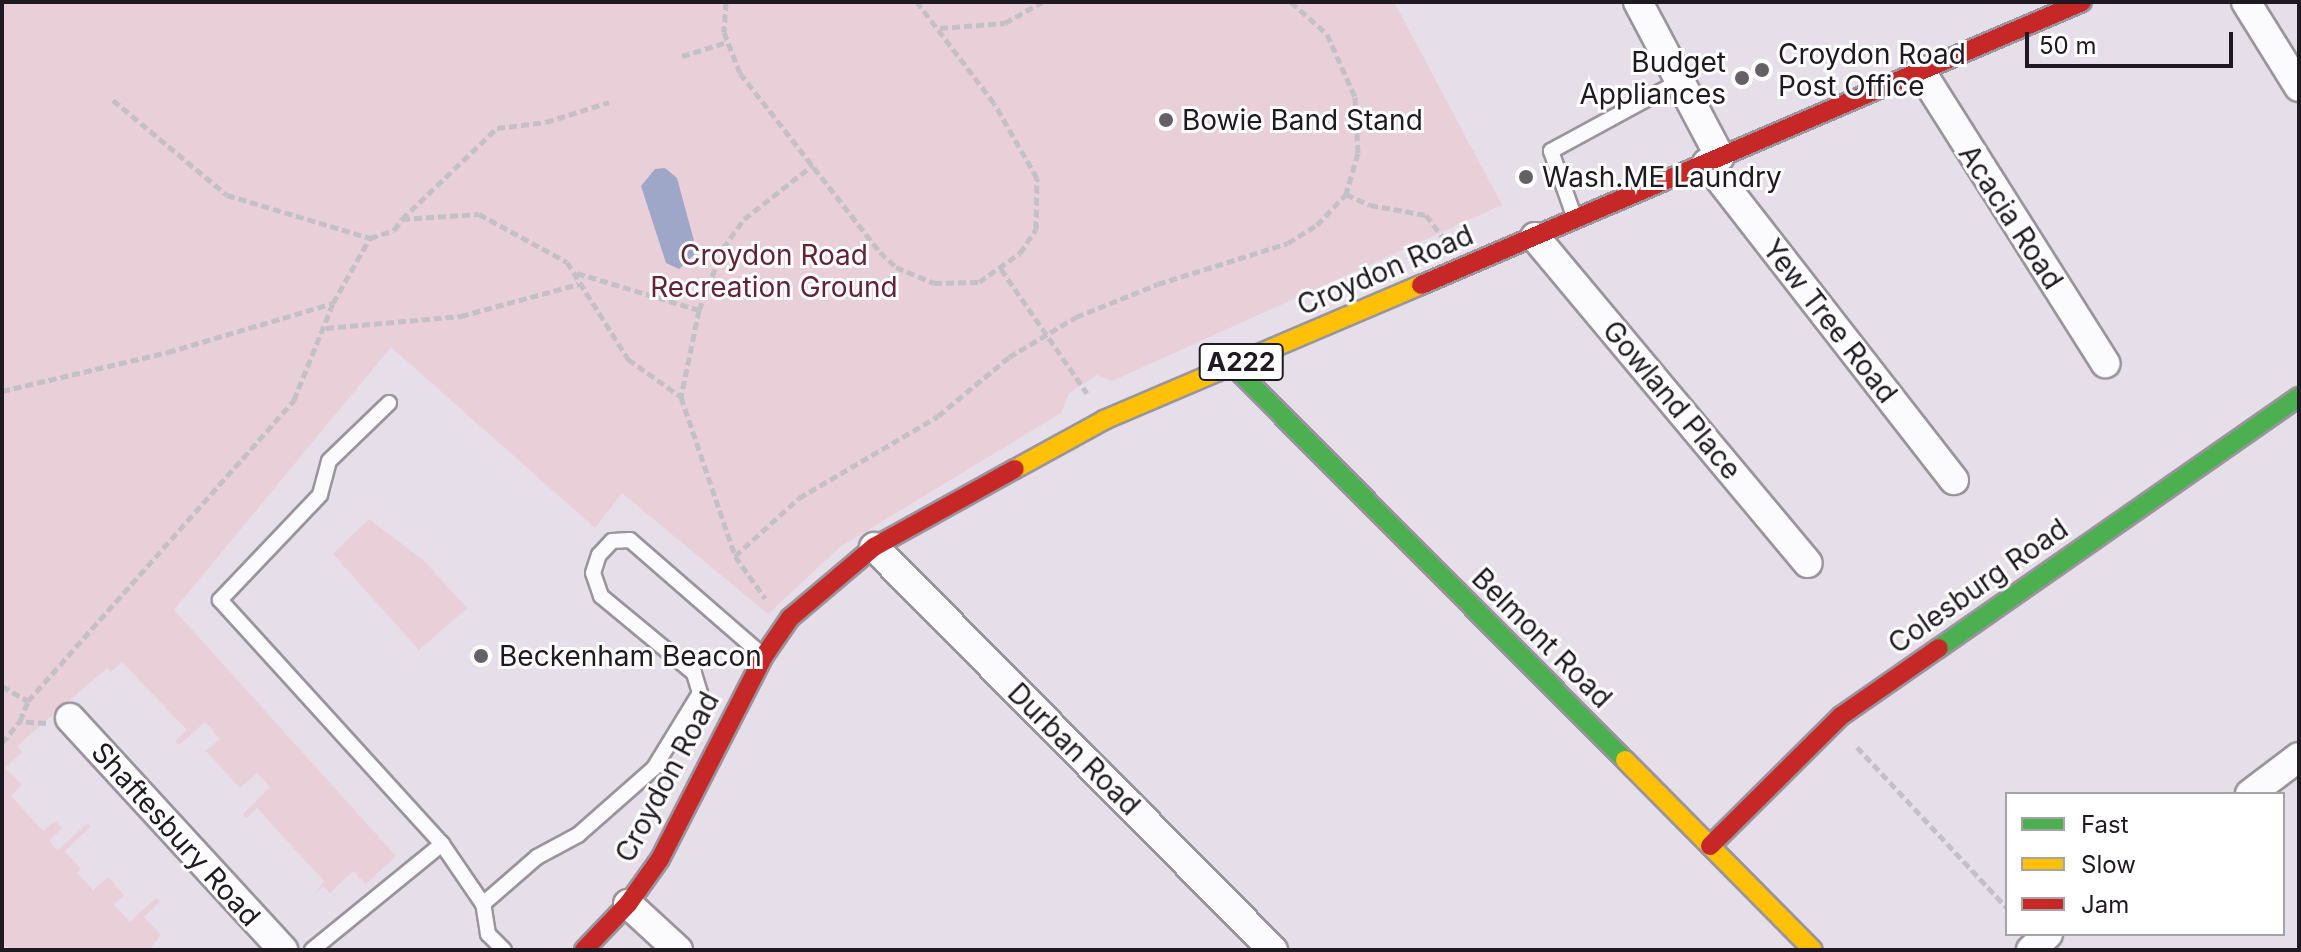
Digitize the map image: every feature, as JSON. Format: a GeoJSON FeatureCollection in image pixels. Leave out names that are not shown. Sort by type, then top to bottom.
{"type":"FeatureCollection","features":[{"type":"Feature","properties":{"kind":"main road","name":"Croydon Road"},"geometry":{"type":"LineString","coordinates":[[584,950],[628,904],[677,829],[764,656],[790,618],[874,547],[1104,420],[2082,2]]}},
{"type":"Feature","properties":{"kind":"main road","name":"Belmont Road"},"geometry":{"type":"LineString","coordinates":[[1232,365],[1813,950]]}},
{"type":"Feature","properties":{"kind":"main road","name":"Colesburg Road"},"geometry":{"type":"LineString","coordinates":[[1710,846],[1837,720],[2299,397]]}},
{"type":"Feature","properties":{"kind":"street"},"geometry":{"type":"LineString","coordinates":[[2246,2],[2299,87]]}},
{"type":"Feature","properties":{"kind":"street","name":"Yew Tree Road"},"geometry":{"type":"LineString","coordinates":[[1641,3],[1680,81],[1714,160],[1954,480]]}},
{"type":"Feature","properties":{"kind":"street","name":"Acacia Road"},"geometry":{"type":"LineString","coordinates":[[1920,70],[2105,363]]}},
{"type":"Feature","properties":{"kind":"street","name":"Gowland Place"},"geometry":{"type":"LineString","coordinates":[[1535,237],[1808,563]]}},
{"type":"Feature","properties":{"kind":"street","name":"Durban Road"},"geometry":{"type":"LineString","coordinates":[[874,547],[1273,950]]}},
{"type":"Feature","properties":{"kind":"street","name":"Shaftesbury Road"},"geometry":{"type":"LineString","coordinates":[[70,718],[283,950]]}},
{"type":"Feature","properties":{"kind":"street"},"geometry":{"type":"LineString","coordinates":[[2253,792],[2299,757]]}},
{"type":"Feature","properties":{"kind":"street"},"geometry":{"type":"LineString","coordinates":[[628,904],[678,950]]}},
{"type":"Feature","properties":{"kind":"street"},"geometry":{"type":"LineString","coordinates":[[2031,950],[2046,936]]}},
{"type":"Feature","properties":{"kind":"lane"},"geometry":{"type":"LineString","coordinates":[[1575,220],[1551,151],[1680,81]]}},
{"type":"Feature","properties":{"kind":"lane"},"geometry":{"type":"LineString","coordinates":[[389,403],[329,461],[320,495],[220,600],[442,844],[483,904],[488,934],[504,950]]}},
{"type":"Feature","properties":{"kind":"lane"},"geometry":{"type":"LineString","coordinates":[[483,904],[537,857],[578,835],[654,768],[700,693],[694,673],[601,596],[593,573],[599,555],[612,541],[630,540],[641,547],[764,656]]}},
{"type":"Feature","properties":{"kind":"lane"},"geometry":{"type":"LineString","coordinates":[[312,950],[442,844]]}},
{"type":"Feature","properties":{"kind":"path"},"geometry":{"type":"LineString","coordinates":[[726,2],[727,42],[740,73],[880,252],[914,277],[955,285],[979,282],[1001,269],[1036,229],[1037,178],[994,103],[917,2]]}},
{"type":"Feature","properties":{"kind":"path"},"geometry":{"type":"LineString","coordinates":[[939,28],[1005,23],[1042,2]]}},
{"type":"Feature","properties":{"kind":"path"},"geometry":{"type":"LineString","coordinates":[[735,556],[799,498],[938,416],[1009,357],[1122,297],[1288,243],[1317,225],[1346,194],[1358,153],[1355,97],[1327,34],[1291,2]]}},
{"type":"Feature","properties":{"kind":"path"},"geometry":{"type":"LineString","coordinates":[[682,56],[727,42]]}},
{"type":"Feature","properties":{"kind":"path"},"geometry":{"type":"LineString","coordinates":[[113,100],[227,195],[370,238],[394,230],[497,128],[546,122],[609,102]]}},
{"type":"Feature","properties":{"kind":"path"},"geometry":{"type":"LineString","coordinates":[[790,618],[763,596],[735,556],[681,397],[699,310],[723,248],[744,219],[813,165]]}},
{"type":"Feature","properties":{"kind":"path"},"geometry":{"type":"LineString","coordinates":[[1346,194],[1434,219],[1458,270]]}},
{"type":"Feature","properties":{"kind":"path"},"geometry":{"type":"LineString","coordinates":[[402,219],[479,214],[526,236],[576,273],[699,310]]}},
{"type":"Feature","properties":{"kind":"path"},"geometry":{"type":"LineString","coordinates":[[2,743],[20,721],[28,701],[294,400],[326,328],[333,303],[370,238]]}},
{"type":"Feature","properties":{"kind":"path"},"geometry":{"type":"LineString","coordinates":[[716,244],[723,248]]}},
{"type":"Feature","properties":{"kind":"path"},"geometry":{"type":"LineString","coordinates":[[1001,269],[1051,334],[1104,420]]}},
{"type":"Feature","properties":{"kind":"path"},"geometry":{"type":"LineString","coordinates":[[576,273],[579,284],[628,359],[681,397]]}},
{"type":"Feature","properties":{"kind":"path"},"geometry":{"type":"LineString","coordinates":[[326,328],[461,316],[579,284]]}},
{"type":"Feature","properties":{"kind":"path"},"geometry":{"type":"LineString","coordinates":[[2,391],[168,352],[333,303]]}},
{"type":"Feature","properties":{"kind":"path"},"geometry":{"type":"LineString","coordinates":[[2,686],[28,701]]}},
{"type":"Feature","properties":{"kind":"path"},"geometry":{"type":"LineString","coordinates":[[20,721],[70,718]]}},
{"type":"Feature","properties":{"kind":"path"},"geometry":{"type":"LineString","coordinates":[[1837,720],[1872,768],[2005,906]]}},
{"type":"Feature","properties":{"kind":"green space","name":"Croydon Road Recreation Ground"},"geometry":{"type":"Polygon","coordinates":[[[2,2],[1394,2],[1502,205],[1112,381],[1097,375],[1069,393],[1061,413],[840,547],[768,614],[622,493],[595,528],[391,347],[174,610],[396,856],[366,884],[353,871],[330,893],[323,886],[316,893],[324,881],[257,808],[246,818],[243,814],[270,787],[257,773],[240,788],[206,751],[220,739],[205,722],[179,745],[175,741],[187,730],[122,662],[111,672],[107,668],[17,746],[22,752],[5,768],[22,785],[11,796],[43,831],[55,821],[62,828],[49,841],[58,850],[88,823],[90,827],[65,851],[81,869],[77,873],[93,890],[108,877],[124,895],[114,905],[130,922],[156,898],[160,902],[144,917],[161,935],[149,950],[16,950],[2,945],[2,2]]]}},
{"type":"Feature","properties":{"kind":"green space"},"geometry":{"type":"Polygon","coordinates":[[[369,519],[423,560],[467,608],[419,650],[333,554],[369,519]]]}},
{"type":"Feature","properties":{"kind":"water"},"geometry":{"type":"Polygon","coordinates":[[[665,168],[677,178],[697,252],[679,269],[666,263],[641,186],[655,169],[665,168]]]}},
{"type":"Feature","properties":{"kind":"traffic: fast"},"geometry":{"type":"LineString","coordinates":[[1232,365],[1625,760]]}},
{"type":"Feature","properties":{"kind":"traffic: fast"},"geometry":{"type":"LineString","coordinates":[[1939,648],[2299,397]]}},
{"type":"Feature","properties":{"kind":"traffic: slow"},"geometry":{"type":"LineString","coordinates":[[1015,469],[1104,420],[1421,285]]}},
{"type":"Feature","properties":{"kind":"traffic: slow"},"geometry":{"type":"LineString","coordinates":[[1625,760],[1813,950]]}},
{"type":"Feature","properties":{"kind":"traffic: jam"},"geometry":{"type":"LineString","coordinates":[[1421,285],[2082,2]]}},
{"type":"Feature","properties":{"kind":"traffic: jam"},"geometry":{"type":"LineString","coordinates":[[584,950],[628,904],[660,859],[764,656],[790,618],[874,547],[1015,469]]}},
{"type":"Feature","properties":{"kind":"traffic: jam"},"geometry":{"type":"LineString","coordinates":[[1710,846],[1841,716],[1939,648]]}},
{"type":"Feature","properties":{"kind":"place","name":"Croydon Road Post Office"},"geometry":{"type":"Point","coordinates":[1762,70]}},
{"type":"Feature","properties":{"kind":"place","name":"Budget Appliances"},"geometry":{"type":"Point","coordinates":[1742,78]}},
{"type":"Feature","properties":{"kind":"place","name":"Bowie Band Stand"},"geometry":{"type":"Point","coordinates":[1166,120]}},
{"type":"Feature","properties":{"kind":"place","name":"Wash.ME Laundry"},"geometry":{"type":"Point","coordinates":[1526,177]}},
{"type":"Feature","properties":{"kind":"place","name":"Beckenham Beacon"},"geometry":{"type":"Point","coordinates":[481,656]}}]}
